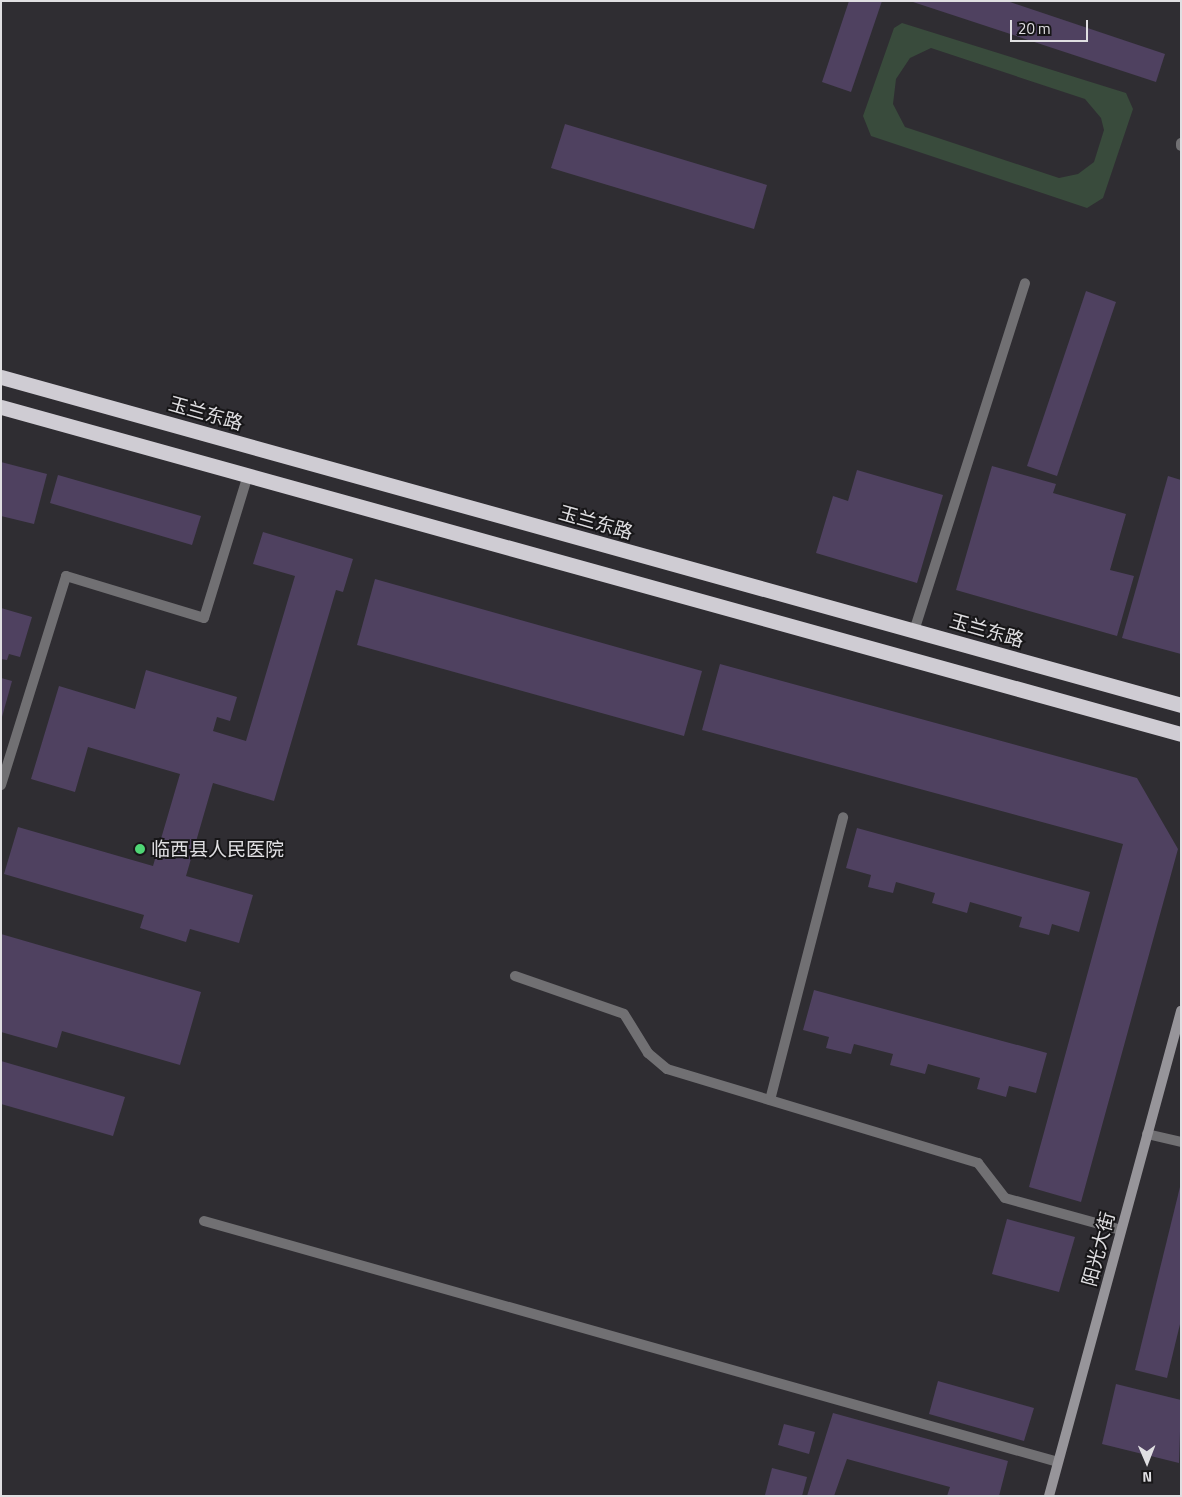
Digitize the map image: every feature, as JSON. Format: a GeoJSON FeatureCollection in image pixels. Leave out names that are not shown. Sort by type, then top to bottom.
{"type":"FeatureCollection","features":[{"type":"Feature","properties":{"kind":"highway","name":"玉兰东路"},"geometry":{"type":"LineString","coordinates":[[1,377],[1181,705]]}},
{"type":"Feature","properties":{"kind":"highway"},"geometry":{"type":"LineString","coordinates":[[1,407],[1181,734]]}},
{"type":"Feature","properties":{"kind":"street"},"geometry":{"type":"LineString","coordinates":[[914,631],[1025,283]]}},
{"type":"Feature","properties":{"kind":"street"},"geometry":{"type":"LineString","coordinates":[[1,785],[66,576],[204,618],[248,475]]}},
{"type":"Feature","properties":{"kind":"street"},"geometry":{"type":"LineString","coordinates":[[770,1100],[843,817]]}},
{"type":"Feature","properties":{"kind":"street"},"geometry":{"type":"LineString","coordinates":[[515,976],[624,1014],[648,1053],[667,1069],[978,1163],[1005,1198],[1121,1230]]}},
{"type":"Feature","properties":{"kind":"street","name":"阳光大街"},"geometry":{"type":"LineString","coordinates":[[1049,1496],[1181,1011]]}},
{"type":"Feature","properties":{"kind":"street"},"geometry":{"type":"LineString","coordinates":[[1147,1134],[1181,1142]]}},
{"type":"Feature","properties":{"kind":"street"},"geometry":{"type":"LineString","coordinates":[[204,1221],[1058,1462]]}},
{"type":"Feature","properties":{"kind":"green space"},"geometry":{"type":"Polygon","coordinates":[[[902,23],[1126,93],[1133,109],[1103,198],[1087,208],[871,136],[863,116],[894,28],[902,23]],[[931,48],[910,58],[896,79],[893,104],[905,127],[1059,178],[1078,174],[1094,162],[1104,130],[1101,118],[1085,99],[931,48]]]}},
{"type":"Feature","properties":{"kind":"building"},"geometry":{"type":"Polygon","coordinates":[[[849,1],[882,1],[851,92],[822,82],[849,1]]]}},
{"type":"Feature","properties":{"kind":"building"},"geometry":{"type":"Polygon","coordinates":[[[1007,1],[1165,54],[1156,82],[913,2],[1007,1]]]}},
{"type":"Feature","properties":{"kind":"building"},"geometry":{"type":"Polygon","coordinates":[[[565,124],[767,185],[754,229],[551,168],[565,124]]]}},
{"type":"Feature","properties":{"kind":"building"},"geometry":{"type":"Polygon","coordinates":[[[1086,291],[1116,302],[1057,476],[1027,466],[1086,291]]]}},
{"type":"Feature","properties":{"kind":"building"},"geometry":{"type":"Polygon","coordinates":[[[1,462],[47,474],[34,524],[1,516],[1,462]]]}},
{"type":"Feature","properties":{"kind":"building"},"geometry":{"type":"Polygon","coordinates":[[[992,466],[1056,484],[1053,493],[1126,514],[1110,570],[1134,576],[1117,636],[956,590],[992,466]]]}},
{"type":"Feature","properties":{"kind":"building"},"geometry":{"type":"Polygon","coordinates":[[[857,470],[943,495],[917,583],[816,553],[833,496],[848,501],[857,470]]]}},
{"type":"Feature","properties":{"kind":"building"},"geometry":{"type":"Polygon","coordinates":[[[58,475],[201,516],[192,545],[50,503],[58,475]]]}},
{"type":"Feature","properties":{"kind":"building"},"geometry":{"type":"Polygon","coordinates":[[[1168,476],[1181,480],[1181,654],[1122,638],[1168,476]]]}},
{"type":"Feature","properties":{"kind":"building"},"geometry":{"type":"Polygon","coordinates":[[[263,532],[353,559],[343,592],[336,590],[274,801],[213,783],[186,876],[253,895],[239,943],[190,929],[186,942],[140,928],[144,915],[4,874],[18,827],[153,866],[180,774],[88,747],[75,792],[31,779],[59,686],[135,709],[146,670],[237,697],[230,721],[217,717],[213,731],[246,741],[295,576],[253,564],[263,532]]]}},
{"type":"Feature","properties":{"kind":"building"},"geometry":{"type":"Polygon","coordinates":[[[375,579],[702,671],[684,736],[357,645],[375,579]]]}},
{"type":"Feature","properties":{"kind":"building"},"geometry":{"type":"Polygon","coordinates":[[[1,608],[32,617],[20,657],[9,654],[7,660],[1,659],[1,608]]]}},
{"type":"Feature","properties":{"kind":"building"},"geometry":{"type":"Polygon","coordinates":[[[720,664],[1137,778],[1178,849],[1081,1202],[1029,1187],[1123,844],[702,730],[720,664]]]}},
{"type":"Feature","properties":{"kind":"building"},"geometry":{"type":"Polygon","coordinates":[[[1,678],[12,681],[2,717],[1,717],[1,678]]]}},
{"type":"Feature","properties":{"kind":"building"},"geometry":{"type":"Polygon","coordinates":[[[857,828],[1090,892],[1079,932],[1052,924],[1049,935],[1019,927],[1022,917],[970,902],[967,913],[932,903],[935,893],[896,882],[893,893],[868,887],[871,875],[846,868],[857,828]]]}},
{"type":"Feature","properties":{"kind":"building"},"geometry":{"type":"Polygon","coordinates":[[[1,934],[201,992],[180,1065],[62,1031],[57,1048],[1,1032],[1,934]]]}},
{"type":"Feature","properties":{"kind":"building"},"geometry":{"type":"Polygon","coordinates":[[[814,990],[1047,1053],[1036,1093],[1009,1086],[1006,1097],[977,1089],[980,1078],[928,1064],[925,1074],[890,1065],[893,1054],[854,1044],[851,1054],[826,1048],[829,1037],[803,1030],[814,990]]]}},
{"type":"Feature","properties":{"kind":"building"},"geometry":{"type":"Polygon","coordinates":[[[1,1061],[125,1097],[113,1136],[1,1104],[1,1061]]]}},
{"type":"Feature","properties":{"kind":"building"},"geometry":{"type":"Polygon","coordinates":[[[1180,1187],[1181,1320],[1167,1378],[1135,1370],[1180,1187]]]}},
{"type":"Feature","properties":{"kind":"building"},"geometry":{"type":"Polygon","coordinates":[[[1007,1219],[1075,1237],[1059,1292],[992,1274],[1007,1219]]]}},
{"type":"Feature","properties":{"kind":"building"},"geometry":{"type":"Polygon","coordinates":[[[938,1381],[1034,1408],[1024,1441],[929,1414],[938,1381]]]}},
{"type":"Feature","properties":{"kind":"building"},"geometry":{"type":"Polygon","coordinates":[[[1116,1384],[1181,1400],[1179,1463],[1102,1444],[1116,1384]]]}},
{"type":"Feature","properties":{"kind":"building"},"geometry":{"type":"Polygon","coordinates":[[[833,1413],[1008,1461],[999,1496],[947,1496],[950,1487],[847,1459],[834,1496],[807,1496],[833,1413]]]}},
{"type":"Feature","properties":{"kind":"building"},"geometry":{"type":"Polygon","coordinates":[[[784,1424],[815,1432],[809,1454],[778,1445],[784,1424]]]}},
{"type":"Feature","properties":{"kind":"building"},"geometry":{"type":"Polygon","coordinates":[[[772,1468],[807,1477],[802,1496],[765,1495],[772,1468]]]}},
{"type":"Feature","properties":{"kind":"place","name":"临西县人民医院"},"geometry":{"type":"Point","coordinates":[140,849]}}]}
